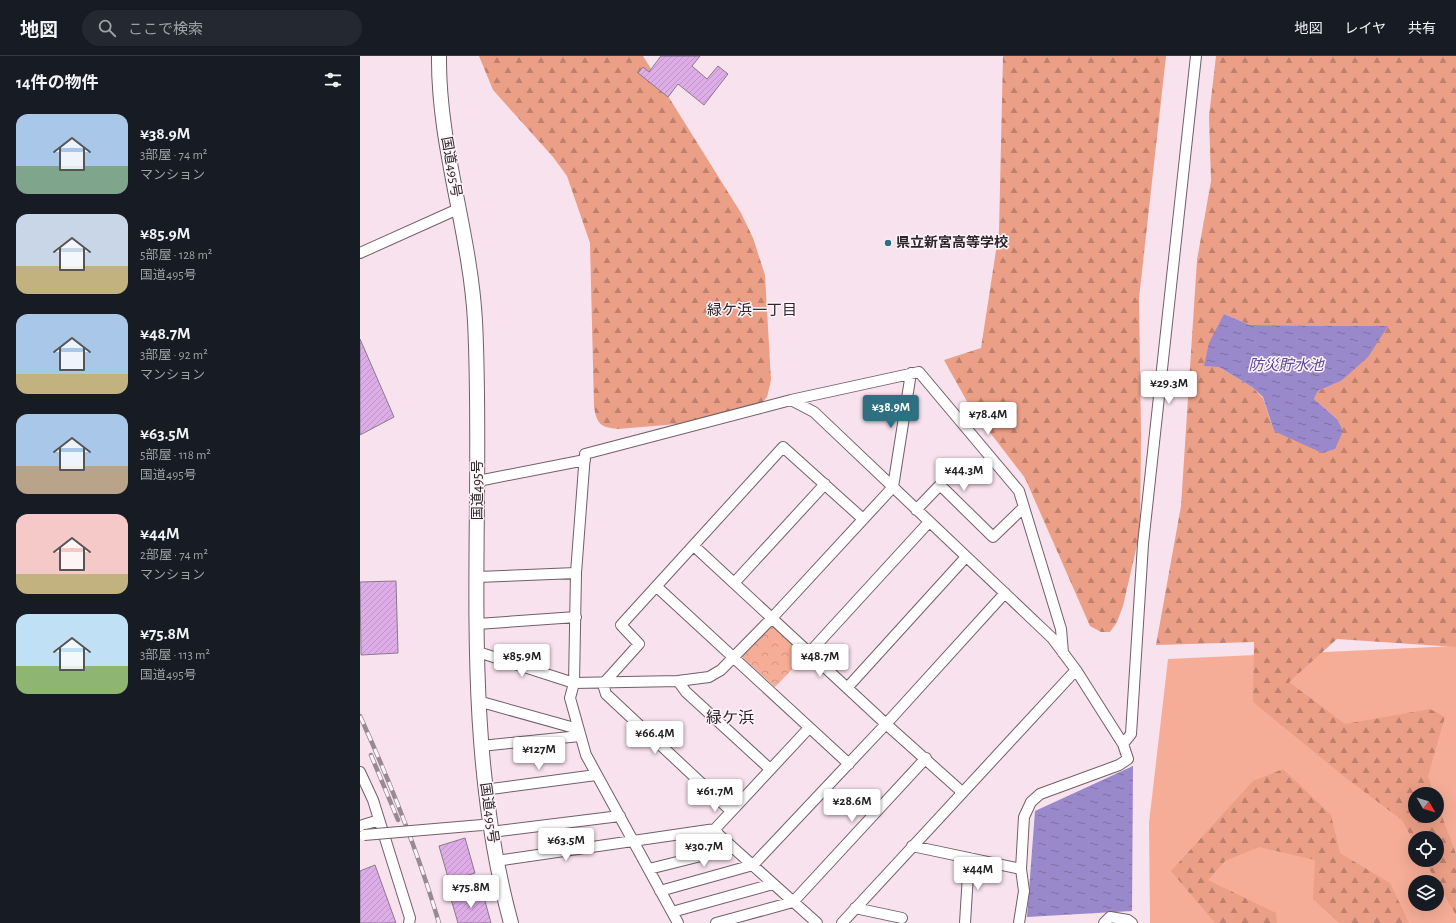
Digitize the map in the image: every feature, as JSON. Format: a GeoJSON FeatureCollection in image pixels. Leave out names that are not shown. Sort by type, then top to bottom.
{"type":"FeatureCollection","features":[{"type":"Feature","properties":{"kind":"highway","name":"国道495号"},"geometry":{"type":"LineString","coordinates":[[439,56],[440,101],[474,317],[478,393],[478,700],[486,829],[496,861],[511,923]]}},
{"type":"Feature","properties":{"kind":"street"},"geometry":{"type":"LineString","coordinates":[[1123,744],[1131,734],[1143,544],[1196,56]]}},
{"type":"Feature","properties":{"kind":"street"},"geometry":{"type":"LineString","coordinates":[[360,253],[458,209]]}},
{"type":"Feature","properties":{"kind":"street"},"geometry":{"type":"LineString","coordinates":[[678,923],[586,755],[570,698],[574,683],[576,573],[586,454],[791,400],[919,372],[1019,491],[1061,630],[1063,653]]}},
{"type":"Feature","properties":{"kind":"street"},"geometry":{"type":"LineString","coordinates":[[478,652],[574,683],[603,684],[678,681],[709,677],[721,670],[735,658],[893,487],[911,373]]}},
{"type":"Feature","properties":{"kind":"street"},"geometry":{"type":"LineString","coordinates":[[791,400],[814,412],[1052,638],[1076,670],[1123,744],[1128,759],[1120,765],[1040,794],[1030,802],[1024,817],[1021,869],[1024,891],[1019,923]]}},
{"type":"Feature","properties":{"kind":"street"},"geometry":{"type":"LineString","coordinates":[[603,684],[640,644],[621,625],[783,447],[863,519]]}},
{"type":"Feature","properties":{"kind":"street"},"geometry":{"type":"LineString","coordinates":[[478,481],[585,460]]}},
{"type":"Feature","properties":{"kind":"street"},"geometry":{"type":"LineString","coordinates":[[734,582],[825,484]]}},
{"type":"Feature","properties":{"kind":"street"},"geometry":{"type":"LineString","coordinates":[[916,510],[940,485],[993,537],[1024,507]]}},
{"type":"Feature","properties":{"kind":"street"},"geometry":{"type":"LineString","coordinates":[[810,653],[929,522]]}},
{"type":"Feature","properties":{"kind":"street"},"geometry":{"type":"LineString","coordinates":[[694,546],[886,724],[926,758],[962,792]]}},
{"type":"Feature","properties":{"kind":"street"},"geometry":{"type":"LineString","coordinates":[[847,688],[966,557]]}},
{"type":"Feature","properties":{"kind":"street"},"geometry":{"type":"LineString","coordinates":[[478,576],[576,573]]}},
{"type":"Feature","properties":{"kind":"street"},"geometry":{"type":"LineString","coordinates":[[657,586],[849,764]]}},
{"type":"Feature","properties":{"kind":"street"},"geometry":{"type":"LineString","coordinates":[[660,891],[753,866],[886,724],[1004,593]]}},
{"type":"Feature","properties":{"kind":"street"},"geometry":{"type":"LineString","coordinates":[[477,624],[576,617]]}},
{"type":"Feature","properties":{"kind":"street"},"geometry":{"type":"LineString","coordinates":[[842,923],[1076,670]]}},
{"type":"Feature","properties":{"kind":"street"},"geometry":{"type":"LineString","coordinates":[[678,681],[686,692],[770,769]]}},
{"type":"Feature","properties":{"kind":"street"},"geometry":{"type":"LineString","coordinates":[[603,684],[606,694],[731,811]]}},
{"type":"Feature","properties":{"kind":"street"},"geometry":{"type":"LineString","coordinates":[[478,700],[579,733]]}},
{"type":"Feature","properties":{"kind":"street"},"geometry":{"type":"LineString","coordinates":[[496,861],[715,829],[809,728]]}},
{"type":"Feature","properties":{"kind":"street"},"geometry":{"type":"LineString","coordinates":[[481,746],[579,733]]}},
{"type":"Feature","properties":{"kind":"street"},"geometry":{"type":"LineString","coordinates":[[716,923],[793,902],[926,758]]}},
{"type":"Feature","properties":{"kind":"street"},"geometry":{"type":"LineString","coordinates":[[360,772],[373,800],[410,918],[409,923]]}},
{"type":"Feature","properties":{"kind":"street"},"geometry":{"type":"LineString","coordinates":[[484,790],[596,775]]}},
{"type":"Feature","properties":{"kind":"street"},"geometry":{"type":"LineString","coordinates":[[362,831],[486,829],[620,816]]}},
{"type":"Feature","properties":{"kind":"street"},"geometry":{"type":"LineString","coordinates":[[362,831],[379,820]]}},
{"type":"Feature","properties":{"kind":"street"},"geometry":{"type":"LineString","coordinates":[[715,829],[793,902],[812,922]]}},
{"type":"Feature","properties":{"kind":"street"},"geometry":{"type":"LineString","coordinates":[[912,846],[1021,869]]}},
{"type":"Feature","properties":{"kind":"street"},"geometry":{"type":"LineString","coordinates":[[649,869],[734,848]]}},
{"type":"Feature","properties":{"kind":"street"},"geometry":{"type":"LineString","coordinates":[[965,923],[969,858]]}},
{"type":"Feature","properties":{"kind":"street"},"geometry":{"type":"LineString","coordinates":[[672,912],[773,884]]}},
{"type":"Feature","properties":{"kind":"street"},"geometry":{"type":"LineString","coordinates":[[855,908],[902,918]]}},
{"type":"Feature","properties":{"kind":"street"},"geometry":{"type":"LineString","coordinates":[[1104,923],[1110,917],[1128,920],[1132,923]]}},
{"type":"Feature","properties":{"kind":"green space"},"geometry":{"type":"Polygon","coordinates":[[[479,56],[643,56],[741,213],[753,238],[765,275],[771,380],[767,397],[762,403],[724,420],[618,429],[604,426],[598,421],[594,407],[590,243],[567,176],[553,157],[493,90],[479,56]]]}},
{"type":"Feature","properties":{"kind":"green space"},"geometry":{"type":"Polygon","coordinates":[[[1003,56],[1166,56],[1139,298],[1141,433],[1140,532],[1123,606],[1117,622],[1110,632],[1101,632],[1090,626],[1025,478],[969,405],[944,360],[981,348],[999,231],[1003,56]]]}},
{"type":"Feature","properties":{"kind":"green space"},"geometry":{"type":"Polygon","coordinates":[[[1216,56],[1456,56],[1456,647],[1337,639],[1289,682],[1345,724],[1430,709],[1445,717],[1428,776],[1432,787],[1408,787],[1408,823],[1444,823],[1444,822],[1456,854],[1456,915],[1444,894],[1444,875],[1433,875],[1428,867],[1444,867],[1444,831],[1408,831],[1402,820],[1346,778],[1253,702],[1254,642],[1156,645],[1181,506],[1197,260],[1211,181],[1209,116],[1216,56]],[[1224,314],[1219,367],[1252,387],[1263,398],[1274,431],[1337,419],[1314,399],[1318,391],[1341,381],[1387,326],[1250,325],[1224,314]]]}},
{"type":"Feature","properties":{"kind":"green space"},"geometry":{"type":"Polygon","coordinates":[[[773,624],[806,655],[775,687],[742,657],[773,624]]]}},
{"type":"Feature","properties":{"kind":"green space"},"geometry":{"type":"Polygon","coordinates":[[[1456,646],[1456,923],[1150,923],[1149,823],[1168,659],[1456,646]]]}},
{"type":"Feature","properties":{"kind":"green space"},"geometry":{"type":"Polygon","coordinates":[[[1283,769],[1331,815],[1340,853],[1390,883],[1409,923],[1339,923],[1313,899],[1315,860],[1259,847],[1225,861],[1208,880],[1276,913],[1277,923],[1215,923],[1171,871],[1253,781],[1283,769]]]}},
{"type":"Feature","properties":{"kind":"water","name":"防災貯水池"},"geometry":{"type":"Polygon","coordinates":[[[1224,314],[1250,325],[1388,326],[1368,357],[1341,381],[1318,391],[1314,399],[1337,419],[1343,431],[1335,449],[1322,453],[1274,431],[1263,397],[1252,387],[1219,367],[1204,366],[1209,343],[1224,314]]]}},
{"type":"Feature","properties":{"kind":"water"},"geometry":{"type":"Polygon","coordinates":[[[1133,766],[1132,911],[1027,917],[1035,811],[1133,766]]]}},
{"type":"Feature","properties":{"kind":"building"},"geometry":{"type":"Polygon","coordinates":[[[661,56],[700,56],[692,66],[707,79],[718,66],[728,74],[704,105],[678,84],[668,97],[638,73],[643,67],[649,72],[661,56]]]}},
{"type":"Feature","properties":{"kind":"building"},"geometry":{"type":"Polygon","coordinates":[[[360,339],[394,417],[360,435],[360,339]]]}},
{"type":"Feature","properties":{"kind":"building"},"geometry":{"type":"Polygon","coordinates":[[[396,581],[398,653],[361,655],[360,582],[396,581]]]}},
{"type":"Feature","properties":{"kind":"building"},"geometry":{"type":"Polygon","coordinates":[[[465,838],[475,873],[449,881],[439,846],[465,838]]]}},
{"type":"Feature","properties":{"kind":"building"},"geometry":{"type":"Polygon","coordinates":[[[375,865],[396,923],[360,923],[360,871],[375,865]]]}},
{"type":"Feature","properties":{"kind":"building"},"geometry":{"type":"Polygon","coordinates":[[[482,890],[491,923],[458,923],[451,899],[482,890]]]}},
{"type":"Feature","properties":{"kind":"railway"},"geometry":{"type":"LineString","coordinates":[[360,716],[403,818],[439,923]]}},
{"type":"Feature","properties":{"kind":"railway"},"geometry":{"type":"LineString","coordinates":[[371,755],[398,820]]}},
{"type":"Feature","properties":{"kind":"place","name":"県立新宮高等学校"},"geometry":{"type":"Point","coordinates":[888,243]}},
{"type":"Feature","properties":{"kind":"district","name":"緑ケ浜一丁目"},"geometry":{"type":"Point","coordinates":[752,310]}},
{"type":"Feature","properties":{"kind":"district","name":"緑ケ浜"},"geometry":{"type":"Point","coordinates":[730,718]}}]}
